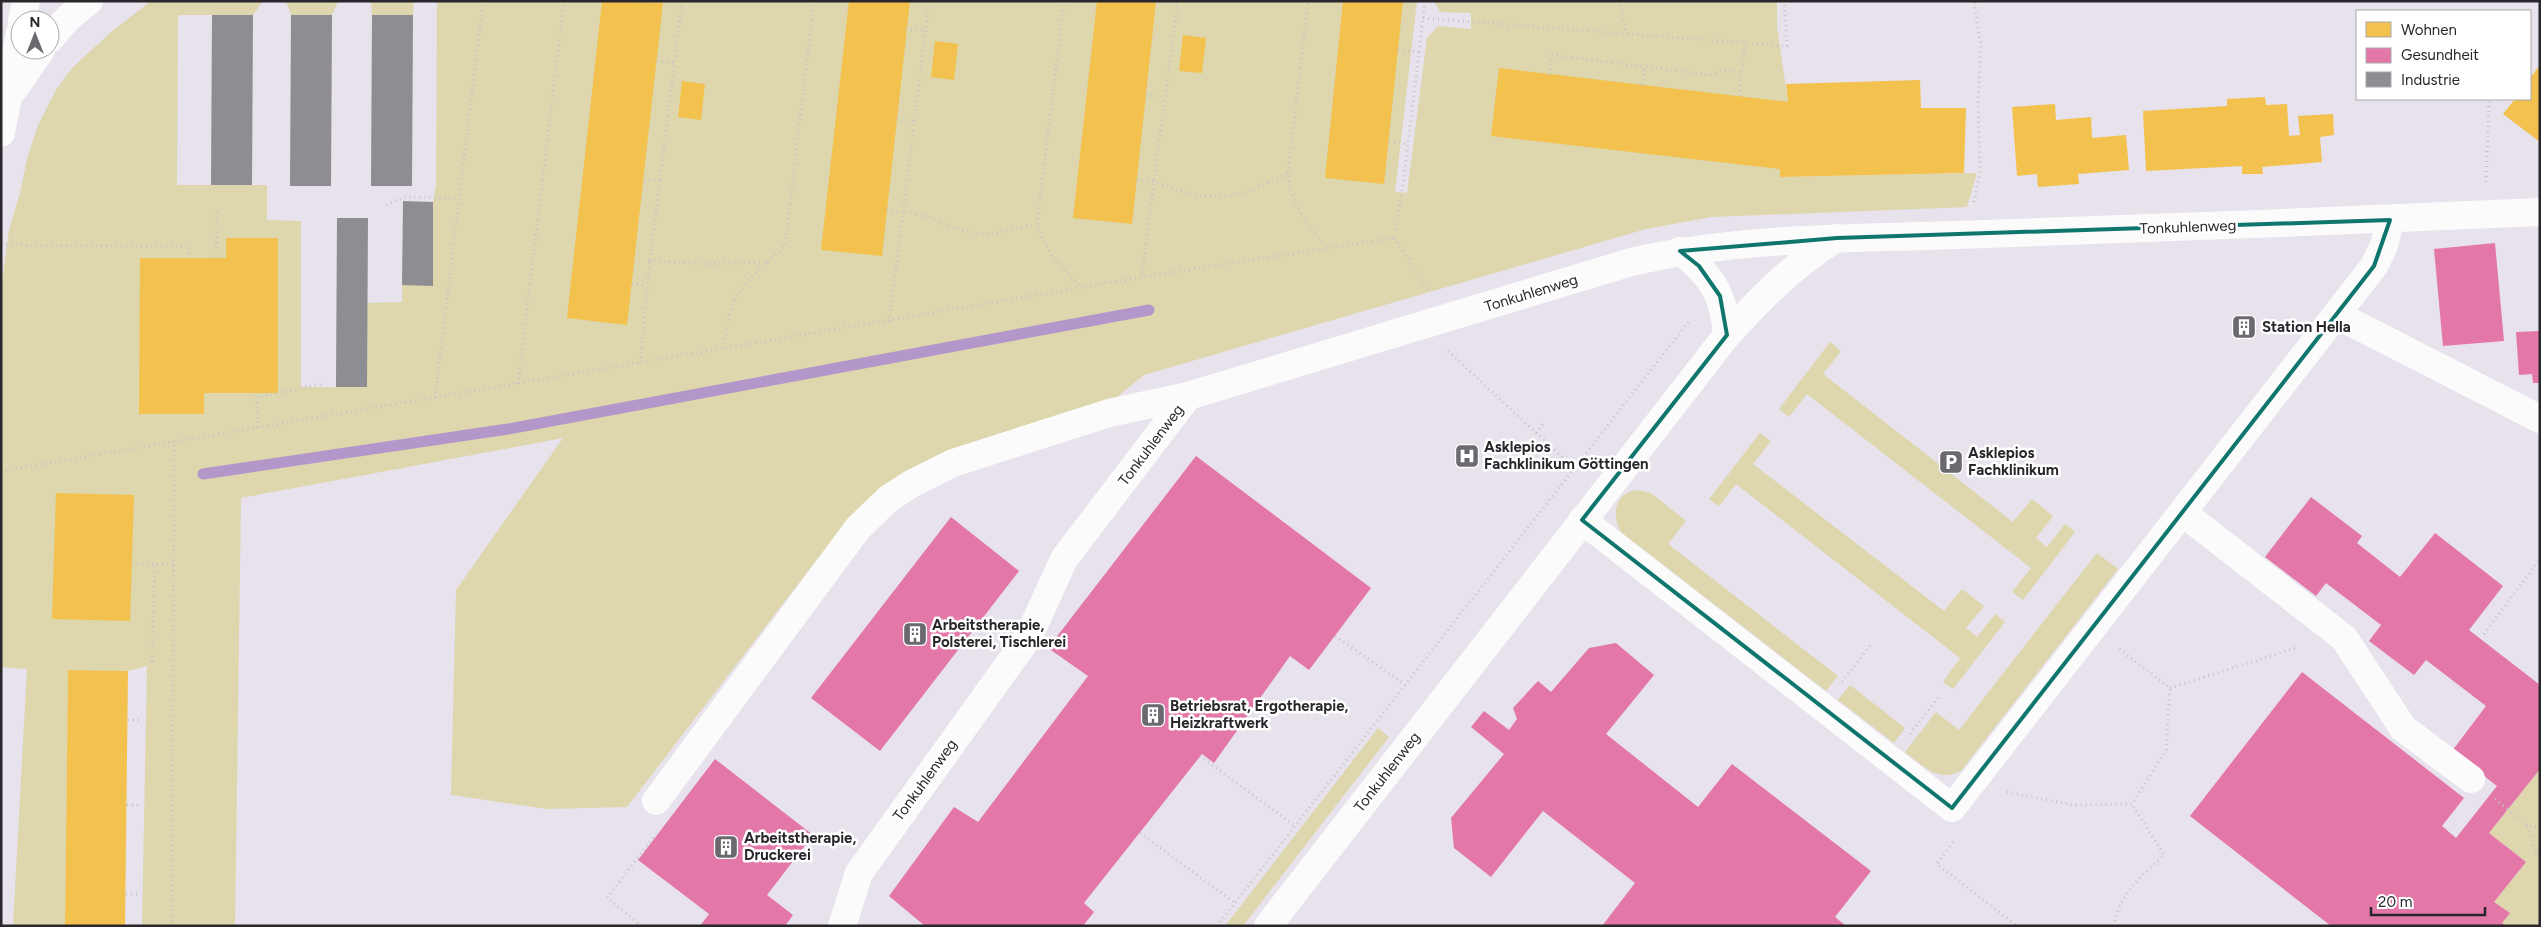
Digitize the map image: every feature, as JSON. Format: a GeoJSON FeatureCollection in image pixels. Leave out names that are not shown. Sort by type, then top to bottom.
{"type":"FeatureCollection","features":[{"type":"Feature","properties":{"kind":"street"},"geometry":{"type":"LineString","coordinates":[[60,27],[89,1]]}},
{"type":"Feature","properties":{"kind":"street"},"geometry":{"type":"LineString","coordinates":[[1,133],[4,98],[13,60]]}},
{"type":"Feature","properties":{"kind":"street"},"geometry":{"type":"LineString","coordinates":[[4,98],[33,60]]}},
{"type":"Feature","properties":{"kind":"street","name":"Tonkuhlenweg"},"geometry":{"type":"LineString","coordinates":[[842,926],[859,873],[1028,636],[1064,558],[1188,396],[1631,262],[1680,251],[1720,245],[1837,238],[2390,220],[2540,212]]}},
{"type":"Feature","properties":{"kind":"street"},"geometry":{"type":"LineString","coordinates":[[1582,520],[1952,808],[2374,266],[2384,246],[2390,220]]}},
{"type":"Feature","properties":{"kind":"street","name":"Tonkuhlenweg"},"geometry":{"type":"LineString","coordinates":[[1268,926],[1727,335],[1782,280],[1817,250],[1837,238]]}},
{"type":"Feature","properties":{"kind":"street"},"geometry":{"type":"LineString","coordinates":[[1680,251],[1699,266],[1720,296],[1725,314],[1727,335]]}},
{"type":"Feature","properties":{"kind":"street"},"geometry":{"type":"LineString","coordinates":[[2337,315],[2540,419]]}},
{"type":"Feature","properties":{"kind":"street"},"geometry":{"type":"LineString","coordinates":[[656,801],[858,528],[888,499],[917,480],[953,463],[1109,413],[1188,396]]}},
{"type":"Feature","properties":{"kind":"street"},"geometry":{"type":"LineString","coordinates":[[2183,513],[2344,638],[2403,728],[2471,779]]}},
{"type":"Feature","properties":{"kind":"path"},"geometry":{"type":"LineString","coordinates":[[435,398],[483,1]]}},
{"type":"Feature","properties":{"kind":"path"},"geometry":{"type":"LineString","coordinates":[[518,384],[564,1]]}},
{"type":"Feature","properties":{"kind":"path"},"geometry":{"type":"LineString","coordinates":[[640,363],[646,285],[682,1]]}},
{"type":"Feature","properties":{"kind":"path"},"geometry":{"type":"LineString","coordinates":[[724,349],[729,311],[737,293],[750,277],[785,245],[814,1]]}},
{"type":"Feature","properties":{"kind":"path"},"geometry":{"type":"LineString","coordinates":[[889,321],[930,1]]}},
{"type":"Feature","properties":{"kind":"path"},"geometry":{"type":"LineString","coordinates":[[1064,1],[1037,224],[1042,240],[1052,257],[1081,288]]}},
{"type":"Feature","properties":{"kind":"path"},"geometry":{"type":"LineString","coordinates":[[1142,278],[1178,2],[1166,1]]}},
{"type":"Feature","properties":{"kind":"path"},"geometry":{"type":"LineString","coordinates":[[1308,1],[1288,173],[1289,186],[1300,214],[1327,248]]}},
{"type":"Feature","properties":{"kind":"path"},"geometry":{"type":"LineString","coordinates":[[1425,1],[1408,144],[1394,238],[1440,321],[1440,344],[1574,468]]}},
{"type":"Feature","properties":{"kind":"path"},"geometry":{"type":"LineString","coordinates":[[1616,1],[1620,6],[1626,32]]}},
{"type":"Feature","properties":{"kind":"path"},"geometry":{"type":"LineString","coordinates":[[1655,1],[1704,1]]}},
{"type":"Feature","properties":{"kind":"path"},"geometry":{"type":"LineString","coordinates":[[1423,18],[1626,32],[1745,44],[1787,46],[1784,1]]}},
{"type":"Feature","properties":{"kind":"path"},"geometry":{"type":"LineString","coordinates":[[1974,1],[1981,46],[1978,102],[1980,172]]}},
{"type":"Feature","properties":{"kind":"path"},"geometry":{"type":"LineString","coordinates":[[906,29],[926,31]]}},
{"type":"Feature","properties":{"kind":"path"},"geometry":{"type":"LineString","coordinates":[[1739,96],[1745,44]]}},
{"type":"Feature","properties":{"kind":"path"},"geometry":{"type":"LineString","coordinates":[[1398,50],[1419,52]]}},
{"type":"Feature","properties":{"kind":"path"},"geometry":{"type":"LineString","coordinates":[[1549,75],[1552,55],[1711,75],[1723,70],[1742,72]]}},
{"type":"Feature","properties":{"kind":"path"},"geometry":{"type":"LineString","coordinates":[[657,61],[674,63]]}},
{"type":"Feature","properties":{"kind":"path"},"geometry":{"type":"LineString","coordinates":[[1642,85],[1645,66]]}},
{"type":"Feature","properties":{"kind":"path"},"geometry":{"type":"LineString","coordinates":[[1146,95],[1166,97]]}},
{"type":"Feature","properties":{"kind":"path"},"geometry":{"type":"LineString","coordinates":[[2485,215],[2489,103],[2491,100]]}},
{"type":"Feature","properties":{"kind":"path"},"geometry":{"type":"LineString","coordinates":[[897,119],[914,121]]}},
{"type":"Feature","properties":{"kind":"path"},"geometry":{"type":"LineString","coordinates":[[1389,142],[1408,144]]}},
{"type":"Feature","properties":{"kind":"path"},"geometry":{"type":"LineString","coordinates":[[1137,180],[1154,181],[1181,193],[1201,198],[1220,197],[1252,190],[1288,173]]}},
{"type":"Feature","properties":{"kind":"path"},"geometry":{"type":"LineString","coordinates":[[644,180],[660,181]]}},
{"type":"Feature","properties":{"kind":"path"},"geometry":{"type":"LineString","coordinates":[[386,205],[405,197],[459,198]]}},
{"type":"Feature","properties":{"kind":"path"},"geometry":{"type":"LineString","coordinates":[[887,211],[928,217],[954,228],[975,233],[992,234],[1037,224]]}},
{"type":"Feature","properties":{"kind":"path"},"geometry":{"type":"LineString","coordinates":[[216,258],[217,212]]}},
{"type":"Feature","properties":{"kind":"path"},"geometry":{"type":"LineString","coordinates":[[1,471],[1081,288],[1394,238]]}},
{"type":"Feature","properties":{"kind":"path"},"geometry":{"type":"LineString","coordinates":[[1,245],[189,246],[189,258]]}},
{"type":"Feature","properties":{"kind":"path"},"geometry":{"type":"LineString","coordinates":[[650,260],[705,264],[768,262]]}},
{"type":"Feature","properties":{"kind":"path"},"geometry":{"type":"LineString","coordinates":[[632,283],[646,285]]}},
{"type":"Feature","properties":{"kind":"path"},"geometry":{"type":"LineString","coordinates":[[1217,926],[1715,288]]}},
{"type":"Feature","properties":{"kind":"path"},"geometry":{"type":"LineString","coordinates":[[258,428],[257,398],[321,384]]}},
{"type":"Feature","properties":{"kind":"path"},"geometry":{"type":"LineString","coordinates":[[1536,433],[1546,422]]}},
{"type":"Feature","properties":{"kind":"path"},"geometry":{"type":"LineString","coordinates":[[172,926],[174,442]]}},
{"type":"Feature","properties":{"kind":"path"},"geometry":{"type":"LineString","coordinates":[[2484,634],[2540,559]]}},
{"type":"Feature","properties":{"kind":"path"},"geometry":{"type":"LineString","coordinates":[[152,662],[155,563]]}},
{"type":"Feature","properties":{"kind":"path"},"geometry":{"type":"LineString","coordinates":[[132,564],[174,564]]}},
{"type":"Feature","properties":{"kind":"path"},"geometry":{"type":"LineString","coordinates":[[2092,629],[2170,688]]}},
{"type":"Feature","properties":{"kind":"path"},"geometry":{"type":"LineString","coordinates":[[2170,688],[2292,647],[2323,644],[2335,630]]}},
{"type":"Feature","properties":{"kind":"path"},"geometry":{"type":"LineString","coordinates":[[1335,636],[1404,684]]}},
{"type":"Feature","properties":{"kind":"path"},"geometry":{"type":"LineString","coordinates":[[1822,707],[1872,642]]}},
{"type":"Feature","properties":{"kind":"path"},"geometry":{"type":"LineString","coordinates":[[2132,804],[2166,750],[2170,688]]}},
{"type":"Feature","properties":{"kind":"path"},"geometry":{"type":"LineString","coordinates":[[1890,759],[1940,695]]}},
{"type":"Feature","properties":{"kind":"path"},"geometry":{"type":"LineString","coordinates":[[128,720],[139,720]]}},
{"type":"Feature","properties":{"kind":"path"},"geometry":{"type":"LineString","coordinates":[[1200,756],[1295,826]]}},
{"type":"Feature","properties":{"kind":"path"},"geometry":{"type":"LineString","coordinates":[[2471,779],[2526,826],[2540,863]]}},
{"type":"Feature","properties":{"kind":"path"},"geometry":{"type":"LineString","coordinates":[[1971,785],[2072,805],[2132,804]]}},
{"type":"Feature","properties":{"kind":"path"},"geometry":{"type":"LineString","coordinates":[[642,926],[607,898],[657,831],[656,801]]}},
{"type":"Feature","properties":{"kind":"path"},"geometry":{"type":"LineString","coordinates":[[2114,926],[2116,912],[2132,886],[2164,855],[2132,804]]}},
{"type":"Feature","properties":{"kind":"path"},"geometry":{"type":"LineString","coordinates":[[127,805],[139,805]]}},
{"type":"Feature","properties":{"kind":"path"},"geometry":{"type":"LineString","coordinates":[[2526,826],[2540,827]]}},
{"type":"Feature","properties":{"kind":"path"},"geometry":{"type":"LineString","coordinates":[[1140,833],[1235,903]]}},
{"type":"Feature","properties":{"kind":"path"},"geometry":{"type":"LineString","coordinates":[[1954,840],[1937,864],[2017,926]]}},
{"type":"Feature","properties":{"kind":"path"},"geometry":{"type":"LineString","coordinates":[[126,894],[137,894]]}},
{"type":"Feature","properties":{"kind":"highlighted area"},"geometry":{"type":"Polygon","coordinates":[[[2390,220],[2374,266],[1952,808],[1582,520],[1727,335],[1720,296],[1699,266],[1680,251],[1837,238],[2390,220]]]}},
{"type":"Feature","properties":{"kind":"shaded area"},"geometry":{"type":"Polygon","coordinates":[[[151,1],[263,1],[253,15],[178,15],[177,185],[267,185],[267,220],[301,221],[301,387],[367,387],[367,303],[402,302],[402,285],[433,285],[433,202],[436,186],[437,1],[1417,1],[1395,192],[1407,193],[1427,38],[1438,26],[1471,29],[1471,13],[1440,12],[1434,1],[1777,1],[1777,27],[1788,102],[1780,177],[1977,173],[1967,207],[1711,217],[1646,229],[1144,375],[1112,401],[867,501],[835,536],[627,807],[547,809],[451,795],[456,590],[563,438],[241,498],[235,926],[142,926],[147,666],[128,671],[68,670],[65,926],[13,926],[27,669],[1,667],[1,289],[9,230],[20,193],[27,159],[38,125],[56,90],[72,68],[110,33],[151,1]]]}},
{"type":"Feature","properties":{"kind":"shaded area"},"geometry":{"type":"Polygon","coordinates":[[[286,1],[338,1],[332,15],[291,15],[286,1]]]}},
{"type":"Feature","properties":{"kind":"shaded area"},"geometry":{"type":"Polygon","coordinates":[[[371,1],[414,1],[413,15],[372,15],[371,1]]]}},
{"type":"Feature","properties":{"kind":"shaded area"},"geometry":{"type":"Polygon","coordinates":[[[1830,342],[1841,351],[1823,374],[2013,522],[2032,499],[2053,516],[2036,538],[2047,547],[2065,524],[2075,532],[2023,600],[2012,592],[2031,568],[1807,394],[1789,417],[1779,409],[1830,342]]]}},
{"type":"Feature","properties":{"kind":"shaded area"},"geometry":{"type":"Polygon","coordinates":[[[1760,433],[1771,441],[1753,464],[1944,611],[1962,589],[1984,606],[1966,628],[1977,637],[1995,614],[2005,622],[1953,689],[1943,682],[1960,658],[1736,484],[1719,506],[1709,499],[1760,433]]]}},
{"type":"Feature","properties":{"kind":"shaded area"},"geometry":{"type":"Polygon","coordinates":[[[1636,490],[1651,493],[1686,521],[1668,544],[1838,676],[1826,691],[1621,532],[1616,519],[1619,500],[1623,495],[1636,490]]]}},
{"type":"Feature","properties":{"kind":"shaded area"},"geometry":{"type":"Polygon","coordinates":[[[2097,553],[2118,569],[1961,771],[1953,774],[1938,774],[1905,752],[1936,712],[1959,730],[2097,553]]]}},
{"type":"Feature","properties":{"kind":"shaded area"},"geometry":{"type":"Polygon","coordinates":[[[1850,685],[1905,728],[1894,743],[1838,700],[1850,685]]]}},
{"type":"Feature","properties":{"kind":"shaded area"},"geometry":{"type":"Polygon","coordinates":[[[1378,728],[1389,737],[1243,926],[1225,926],[1378,728]]]}},
{"type":"Feature","properties":{"kind":"shaded area"},"geometry":{"type":"Polygon","coordinates":[[[2540,769],[2540,926],[2506,926],[2502,923],[2509,913],[2494,902],[2526,862],[2489,833],[2540,769]]]}},
{"type":"Feature","properties":{"kind":"building: Wohnen"},"geometry":{"type":"Polygon","coordinates":[[[602,1],[663,3],[627,325],[567,318],[602,1]]]}},
{"type":"Feature","properties":{"kind":"building: Wohnen"},"geometry":{"type":"Polygon","coordinates":[[[849,1],[910,1],[882,256],[821,250],[849,1]]]}},
{"type":"Feature","properties":{"kind":"building: Wohnen"},"geometry":{"type":"Polygon","coordinates":[[[1097,1],[1156,1],[1132,224],[1073,218],[1097,1]]]}},
{"type":"Feature","properties":{"kind":"building: Wohnen"},"geometry":{"type":"Polygon","coordinates":[[[1343,1],[1403,1],[1384,184],[1325,178],[1343,1]]]}},
{"type":"Feature","properties":{"kind":"building: Wohnen"},"geometry":{"type":"Polygon","coordinates":[[[1183,35],[1206,38],[1202,73],[1179,71],[1183,35]]]}},
{"type":"Feature","properties":{"kind":"building: Wohnen"},"geometry":{"type":"Polygon","coordinates":[[[935,41],[958,44],[954,80],[931,77],[935,41]]]}},
{"type":"Feature","properties":{"kind":"building: Wohnen"},"geometry":{"type":"Polygon","coordinates":[[[2540,65],[2540,142],[2503,114],[2514,100],[2531,100],[2531,77],[2540,65]]]}},
{"type":"Feature","properties":{"kind":"building: Wohnen"},"geometry":{"type":"Polygon","coordinates":[[[1499,68],[1788,102],[1786,84],[1920,80],[1921,108],[1966,108],[1964,173],[1780,177],[1780,169],[1491,136],[1499,68]]]}},
{"type":"Feature","properties":{"kind":"building: Wohnen"},"geometry":{"type":"Polygon","coordinates":[[[682,81],[705,84],[701,120],[678,117],[682,81]]]}},
{"type":"Feature","properties":{"kind":"building: Wohnen"},"geometry":{"type":"Polygon","coordinates":[[[2265,97],[2266,105],[2287,104],[2289,136],[2300,135],[2298,116],[2333,114],[2334,135],[2320,137],[2322,162],[2262,167],[2263,174],[2242,174],[2242,166],[2146,171],[2143,111],[2227,106],[2227,99],[2265,97]]]}},
{"type":"Feature","properties":{"kind":"building: Wohnen"},"geometry":{"type":"Polygon","coordinates":[[[2055,104],[2056,120],[2091,117],[2092,138],[2126,135],[2129,170],[2078,174],[2079,184],[2038,187],[2037,174],[2017,176],[2012,107],[2055,104]]]}},
{"type":"Feature","properties":{"kind":"building: Wohnen"},"geometry":{"type":"Polygon","coordinates":[[[226,238],[278,238],[278,393],[204,393],[204,414],[139,414],[140,258],[226,258],[226,238]]]}},
{"type":"Feature","properties":{"kind":"building: Wohnen"},"geometry":{"type":"Polygon","coordinates":[[[56,493],[134,495],[130,621],[52,619],[56,493]]]}},
{"type":"Feature","properties":{"kind":"building: Wohnen"},"geometry":{"type":"Polygon","coordinates":[[[68,670],[128,671],[125,926],[65,926],[68,670]]]}},
{"type":"Feature","properties":{"kind":"building: Gesundheit"},"geometry":{"type":"Polygon","coordinates":[[[2495,243],[2504,341],[2443,346],[2434,249],[2495,243]]]}},
{"type":"Feature","properties":{"kind":"building: Gesundheit","name":"Station Hella"},"geometry":{"type":"Polygon","coordinates":[[[2246,317],[2254,324],[2242,337],[2234,330],[2246,317]]]}},
{"type":"Feature","properties":{"kind":"building: Gesundheit"},"geometry":{"type":"Polygon","coordinates":[[[2540,331],[2540,383],[2533,383],[2532,374],[2519,375],[2516,332],[2540,331]]]}},
{"type":"Feature","properties":{"kind":"building: Gesundheit","name":"Betriebsrat, Ergotherapie, Heizkraftwerk"},"geometry":{"type":"Polygon","coordinates":[[[1196,456],[1371,588],[1309,670],[1290,656],[1214,763],[1202,754],[1084,903],[1094,912],[1083,926],[925,926],[889,896],[954,807],[978,822],[1088,676],[1048,648],[1196,456]]]}},
{"type":"Feature","properties":{"kind":"building: Gesundheit"},"geometry":{"type":"Polygon","coordinates":[[[2311,497],[2362,536],[2357,543],[2400,577],[2435,533],[2503,586],[2469,630],[2540,685],[2540,769],[2489,833],[2526,862],[2494,902],[2510,913],[2502,923],[2506,926],[2331,926],[2190,816],[2302,672],[2464,798],[2442,826],[2456,838],[2497,786],[2452,751],[2486,706],[2426,660],[2414,675],[2369,641],[2381,625],[2326,583],[2316,596],[2265,557],[2311,497]]]}},
{"type":"Feature","properties":{"kind":"building: Gesundheit","name":"Arbeitstherapie, Polsterei, Tischlerei"},"geometry":{"type":"Polygon","coordinates":[[[951,517],[1019,571],[880,751],[811,698],[951,517]]]}},
{"type":"Feature","properties":{"kind":"building: Gesundheit"},"geometry":{"type":"Polygon","coordinates":[[[1616,643],[1654,675],[1606,734],[1698,807],[1732,764],[1871,871],[1835,917],[1846,926],[1602,926],[1635,883],[1543,811],[1491,877],[1454,848],[1451,818],[1504,754],[1471,727],[1484,711],[1509,730],[1517,719],[1513,708],[1538,681],[1551,692],[1589,648],[1616,643]]]}},
{"type":"Feature","properties":{"kind":"building: Gesundheit","name":"Arbeitstherapie, Druckerei"},"geometry":{"type":"Polygon","coordinates":[[[715,759],[813,835],[767,895],[793,915],[785,926],[700,926],[709,914],[638,860],[715,759]]]}},
{"type":"Feature","properties":{"kind":"building: Industrie"},"geometry":{"type":"Polygon","coordinates":[[[212,15],[253,15],[252,185],[211,185],[212,15]]]}},
{"type":"Feature","properties":{"kind":"building: Industrie"},"geometry":{"type":"Polygon","coordinates":[[[291,15],[332,15],[331,186],[290,186],[291,15]]]}},
{"type":"Feature","properties":{"kind":"building: Industrie"},"geometry":{"type":"Polygon","coordinates":[[[372,15],[413,15],[412,186],[371,186],[372,15]]]}},
{"type":"Feature","properties":{"kind":"building: Industrie"},"geometry":{"type":"Polygon","coordinates":[[[403,201],[433,202],[433,286],[402,285],[403,201]]]}},
{"type":"Feature","properties":{"kind":"building: Industrie"},"geometry":{"type":"Polygon","coordinates":[[[337,218],[368,218],[367,387],[336,387],[337,218]]]}},
{"type":"Feature","properties":{"kind":"waterway"},"geometry":{"type":"LineString","coordinates":[[203,474],[508,429],[1149,310]]}},
{"type":"Feature","properties":{"kind":"place","name":"Station Hella"},"geometry":{"type":"Point","coordinates":[2244,327]}},
{"type":"Feature","properties":{"kind":"place","name":"Asklepios Fachklinikum Göttingen"},"geometry":{"type":"Point","coordinates":[1467,456]}},
{"type":"Feature","properties":{"kind":"place","name":"Asklepios Fachklinikum"},"geometry":{"type":"Point","coordinates":[1951,462]}},
{"type":"Feature","properties":{"kind":"place","name":"Arbeitstherapie, Polsterei, Tischlerei"},"geometry":{"type":"Point","coordinates":[915,634]}},
{"type":"Feature","properties":{"kind":"place","name":"Betriebsrat, Ergotherapie, Heizkraftwerk"},"geometry":{"type":"Point","coordinates":[1153,715]}},
{"type":"Feature","properties":{"kind":"place","name":"Arbeitstherapie, Druckerei"},"geometry":{"type":"Point","coordinates":[726,847]}}]}
